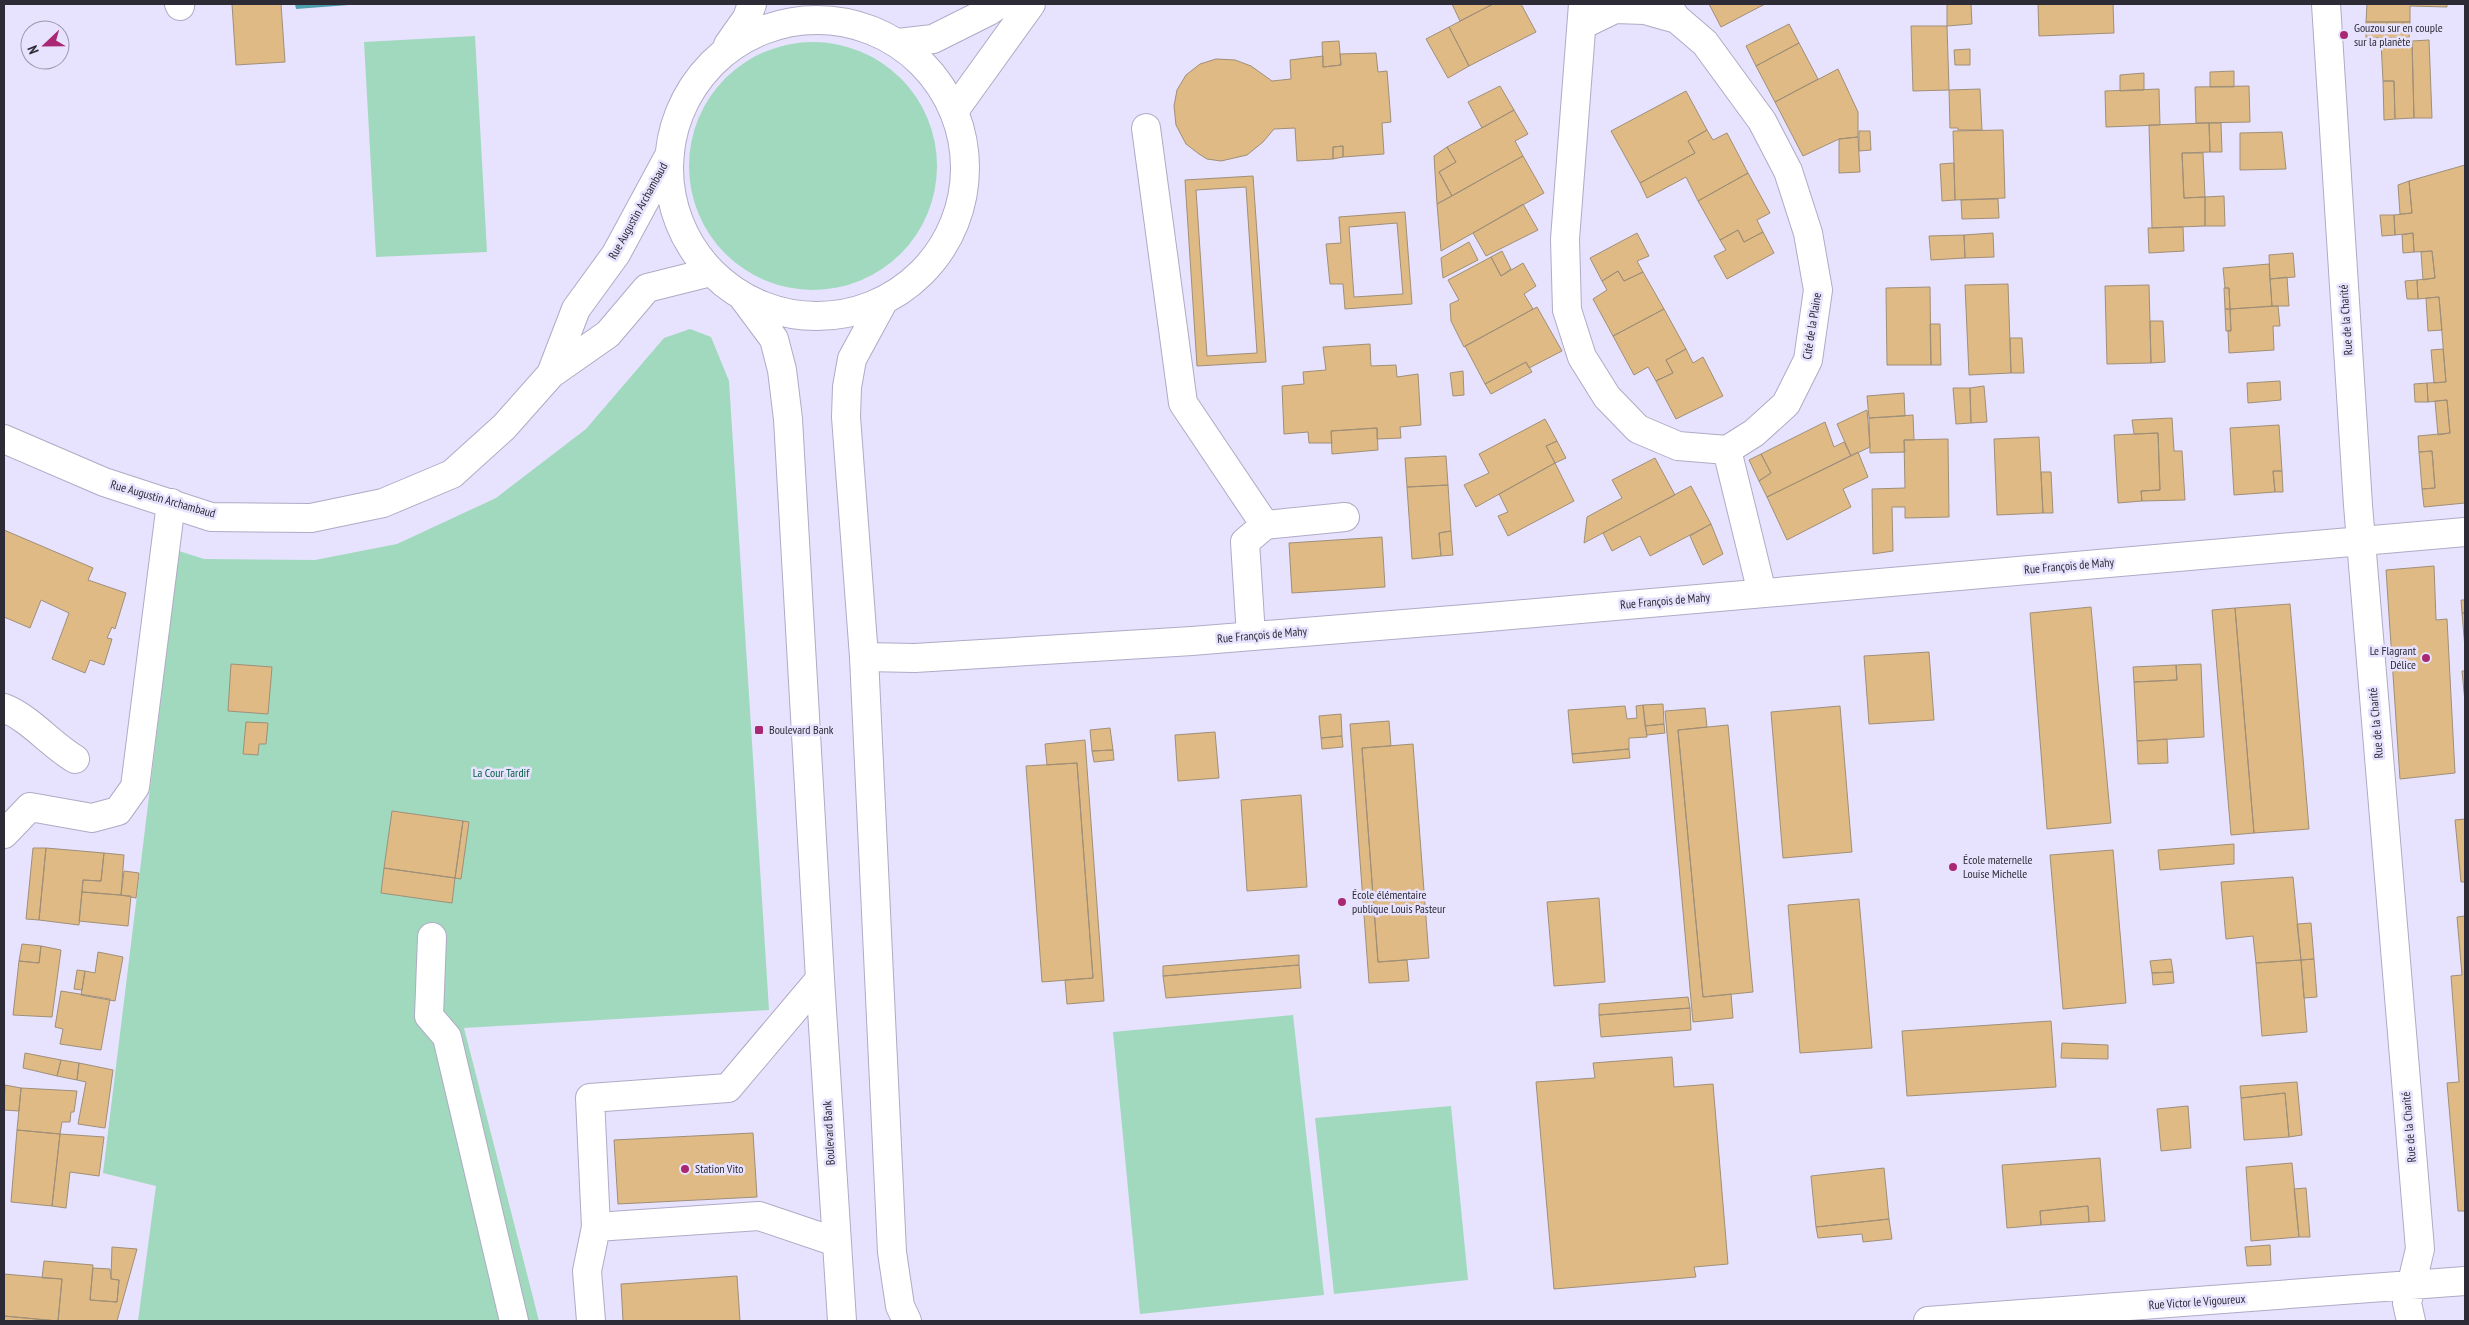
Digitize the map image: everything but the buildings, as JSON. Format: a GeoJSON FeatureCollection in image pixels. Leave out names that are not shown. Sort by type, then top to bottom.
{"type":"FeatureCollection","features":[{"type":"Feature","properties":{"kind":"street"},"geometry":{"type":"LineString","coordinates":[[722,54],[760,30],[844,13],[898,43],[931,73],[954,110],[964,147],[965,184],[956,221],[939,254],[914,282],[883,302],[849,314],[812,317],[776,311],[742,296],[711,272],[687,239],[672,198],[670,154],[678,116],[696,82],[722,54],[747,18],[752,4]]}},
{"type":"Feature","properties":{"kind":"street"},"geometry":{"type":"LineString","coordinates":[[898,43],[933,38],[989,11],[999,4]]}},
{"type":"Feature","properties":{"kind":"street"},"geometry":{"type":"LineString","coordinates":[[954,110],[1031,4]]}},
{"type":"Feature","properties":{"kind":"street","name":"Rue de la Charité"},"geometry":{"type":"LineString","coordinates":[[2326,4],[2361,542],[2420,1248],[2407,1303],[2411,1321]]}},
{"type":"Feature","properties":{"kind":"street"},"geometry":{"type":"LineString","coordinates":[[1671,11],[1615,9],[1583,14],[1565,239],[1567,310],[1582,357],[1607,397],[1638,429],[1678,446],[1727,450],[1762,592]]}},
{"type":"Feature","properties":{"kind":"street","name":"Cité de la Plaine"},"geometry":{"type":"LineString","coordinates":[[1671,11],[1705,43],[1762,121],[1788,171],[1808,233],[1818,290],[1808,360],[1786,404],[1754,433],[1727,450]]}},
{"type":"Feature","properties":{"kind":"street"},"geometry":{"type":"LineString","coordinates":[[1146,128],[1183,403],[1265,525]]}},
{"type":"Feature","properties":{"kind":"street","name":"Rue Augustin Archambaud"},"geometry":{"type":"LineString","coordinates":[[551,374],[576,309],[616,254],[670,154]]}},
{"type":"Feature","properties":{"kind":"street","name":"Rue Augustin Archambaud"},"geometry":{"type":"LineString","coordinates":[[4,439],[104,482],[211,516],[311,518],[384,504],[452,474],[504,427],[551,374],[608,334],[647,288],[711,272]]}},
{"type":"Feature","properties":{"kind":"street","name":"Boulevard Bank"},"geometry":{"type":"LineString","coordinates":[[742,296],[774,339],[782,370],[788,419],[820,979],[842,1321]]}},
{"type":"Feature","properties":{"kind":"street"},"geometry":{"type":"LineString","coordinates":[[883,302],[852,358],[847,387],[846,417],[864,657],[892,1252],[900,1306],[907,1321]]}},
{"type":"Feature","properties":{"kind":"street"},"geometry":{"type":"LineString","coordinates":[[4,834],[30,807],[92,818],[118,812],[135,787],[171,503]]}},
{"type":"Feature","properties":{"kind":"street"},"geometry":{"type":"LineString","coordinates":[[1251,636],[1245,542],[1265,525],[1345,517]]}},
{"type":"Feature","properties":{"kind":"street","name":"Rue François de Mahy"},"geometry":{"type":"LineString","coordinates":[[864,657],[915,658],[1251,636],[2465,532]]}},
{"type":"Feature","properties":{"kind":"street"},"geometry":{"type":"LineString","coordinates":[[4,708],[16,713],[58,749],[75,759]]}},
{"type":"Feature","properties":{"kind":"street"},"geometry":{"type":"LineString","coordinates":[[432,938],[429,1016],[447,1037],[514,1321]]}},
{"type":"Feature","properties":{"kind":"street"},"geometry":{"type":"LineString","coordinates":[[591,1321],[587,1270],[596,1227],[590,1098],[728,1088],[820,979]]}},
{"type":"Feature","properties":{"kind":"street"},"geometry":{"type":"LineString","coordinates":[[596,1227],[759,1216],[836,1242]]}},
{"type":"Feature","properties":{"kind":"street","name":"Rue Victor le Vigoureux"},"geometry":{"type":"LineString","coordinates":[[1928,1321],[2465,1281]]}},
{"type":"Feature","properties":{"kind":"green space"},"geometry":{"type":"Polygon","coordinates":[[[475,36],[487,252],[376,257],[364,42],[475,36]]]}},
{"type":"Feature","properties":{"kind":"green space"},"geometry":{"type":"Polygon","coordinates":[[[801,42],[825,42],[849,47],[872,56],[901,78],[917,97],[928,118],[935,142],[937,166],[935,190],[928,214],[917,235],[901,254],[882,270],[861,281],[825,290],[801,290],[777,285],[754,276],[734,262],[717,245],[703,225],[694,202],[689,178],[689,154],[694,130],[703,107],[717,87],[734,70],[754,56],[777,47],[801,42]]]}},
{"type":"Feature","properties":{"kind":"green space","name":"La Cour Tardif"},"geometry":{"type":"Polygon","coordinates":[[[690,329],[711,337],[729,381],[769,1010],[464,1028],[539,1321],[138,1321],[156,1186],[103,1173],[179,551],[204,559],[315,560],[397,544],[496,498],[586,429],[664,338],[690,329]]]}},
{"type":"Feature","properties":{"kind":"green space"},"geometry":{"type":"Polygon","coordinates":[[[1293,1015],[1324,1295],[1140,1314],[1113,1032],[1293,1015]]]}},
{"type":"Feature","properties":{"kind":"green space"},"geometry":{"type":"Polygon","coordinates":[[[1451,1106],[1468,1280],[1334,1294],[1315,1118],[1451,1106]]]}},
{"type":"Feature","properties":{"kind":"shaded area"},"geometry":{"type":"Polygon","coordinates":[[[295,4],[362,4],[296,9],[295,4]]]}},
{"type":"Feature","properties":{"kind":"place","name":"Gouzou sur en couple sur la planète"},"geometry":{"type":"Point","coordinates":[2344,35]}},
{"type":"Feature","properties":{"kind":"place","name":"Le Flagrant Délice"},"geometry":{"type":"Point","coordinates":[2426,658]}},
{"type":"Feature","properties":{"kind":"place","name":"Boulevard Bank"},"geometry":{"type":"Point","coordinates":[759,730]}},
{"type":"Feature","properties":{"kind":"place","name":"École maternelle Louise Michelle"},"geometry":{"type":"Point","coordinates":[1953,867]}},
{"type":"Feature","properties":{"kind":"place","name":"École élémentaire publique Louis Pasteur"},"geometry":{"type":"Point","coordinates":[1342,902]}},
{"type":"Feature","properties":{"kind":"place","name":"Station Vito"},"geometry":{"type":"Point","coordinates":[685,1169]}}]}
